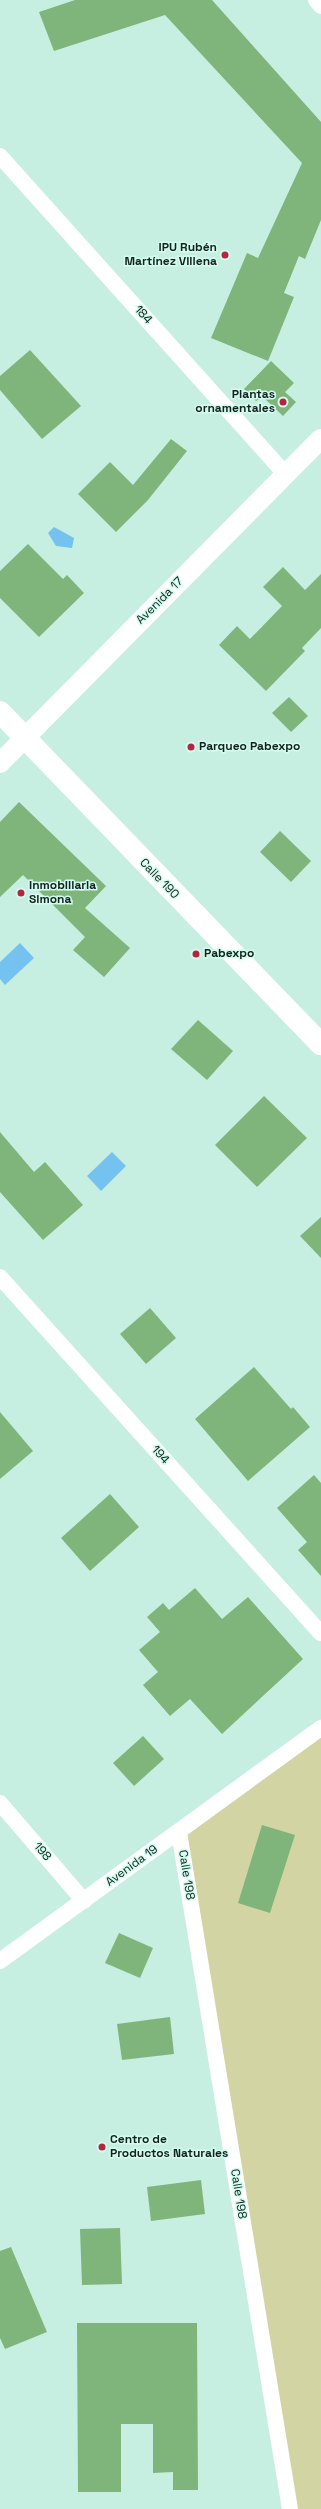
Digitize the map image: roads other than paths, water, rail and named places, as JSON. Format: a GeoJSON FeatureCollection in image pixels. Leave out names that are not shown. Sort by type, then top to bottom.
{"type":"FeatureCollection","features":[{"type":"Feature","properties":{"kind":"main road","name":"Calle 190"},"geometry":{"type":"LineString","coordinates":[[0,712],[321,1044]]}},
{"type":"Feature","properties":{"kind":"street"},"geometry":{"type":"LineString","coordinates":[[316,0],[321,6]]}},
{"type":"Feature","properties":{"kind":"street","name":"184"},"geometry":{"type":"LineString","coordinates":[[0,156],[286,475]]}},
{"type":"Feature","properties":{"kind":"street","name":"Avenida 17"},"geometry":{"type":"LineString","coordinates":[[0,763],[321,439]]}},
{"type":"Feature","properties":{"kind":"street","name":"194"},"geometry":{"type":"LineString","coordinates":[[0,1277],[321,1633]]}},
{"type":"Feature","properties":{"kind":"street","name":"Avenida 19"},"geometry":{"type":"LineString","coordinates":[[0,1961],[321,1728]]}},
{"type":"Feature","properties":{"kind":"street","name":"198"},"geometry":{"type":"LineString","coordinates":[[0,1803],[84,1901]]}},
{"type":"Feature","properties":{"kind":"street","name":"Calle 198"},"geometry":{"type":"LineString","coordinates":[[179,1832],[290,2509]]}},
{"type":"Feature","properties":{"kind":"water"},"geometry":{"type":"Polygon","coordinates":[[[54,527],[74,538],[72,548],[56,546],[48,533],[54,527]]]}},
{"type":"Feature","properties":{"kind":"water"},"geometry":{"type":"Polygon","coordinates":[[[20,943],[34,958],[5,985],[0,979],[0,962],[20,943]]]}},
{"type":"Feature","properties":{"kind":"water"},"geometry":{"type":"Polygon","coordinates":[[[112,1152],[126,1166],[101,1191],[87,1176],[112,1152]]]}},
{"type":"Feature","properties":{"kind":"place","name":"IPU Rubén Martínez Villena"},"geometry":{"type":"Point","coordinates":[225,255]}},
{"type":"Feature","properties":{"kind":"place","name":"Plantas ornamentales"},"geometry":{"type":"Point","coordinates":[283,402]}},
{"type":"Feature","properties":{"kind":"place","name":"Parqueo Pabexpo"},"geometry":{"type":"Point","coordinates":[191,747]}},
{"type":"Feature","properties":{"kind":"place","name":"Inmobiliaria Simona"},"geometry":{"type":"Point","coordinates":[21,893]}},
{"type":"Feature","properties":{"kind":"place","name":"Pabexpo"},"geometry":{"type":"Point","coordinates":[196,954]}},
{"type":"Feature","properties":{"kind":"place","name":"Centro de Productos Naturales"},"geometry":{"type":"Point","coordinates":[102,2147]}}]}
